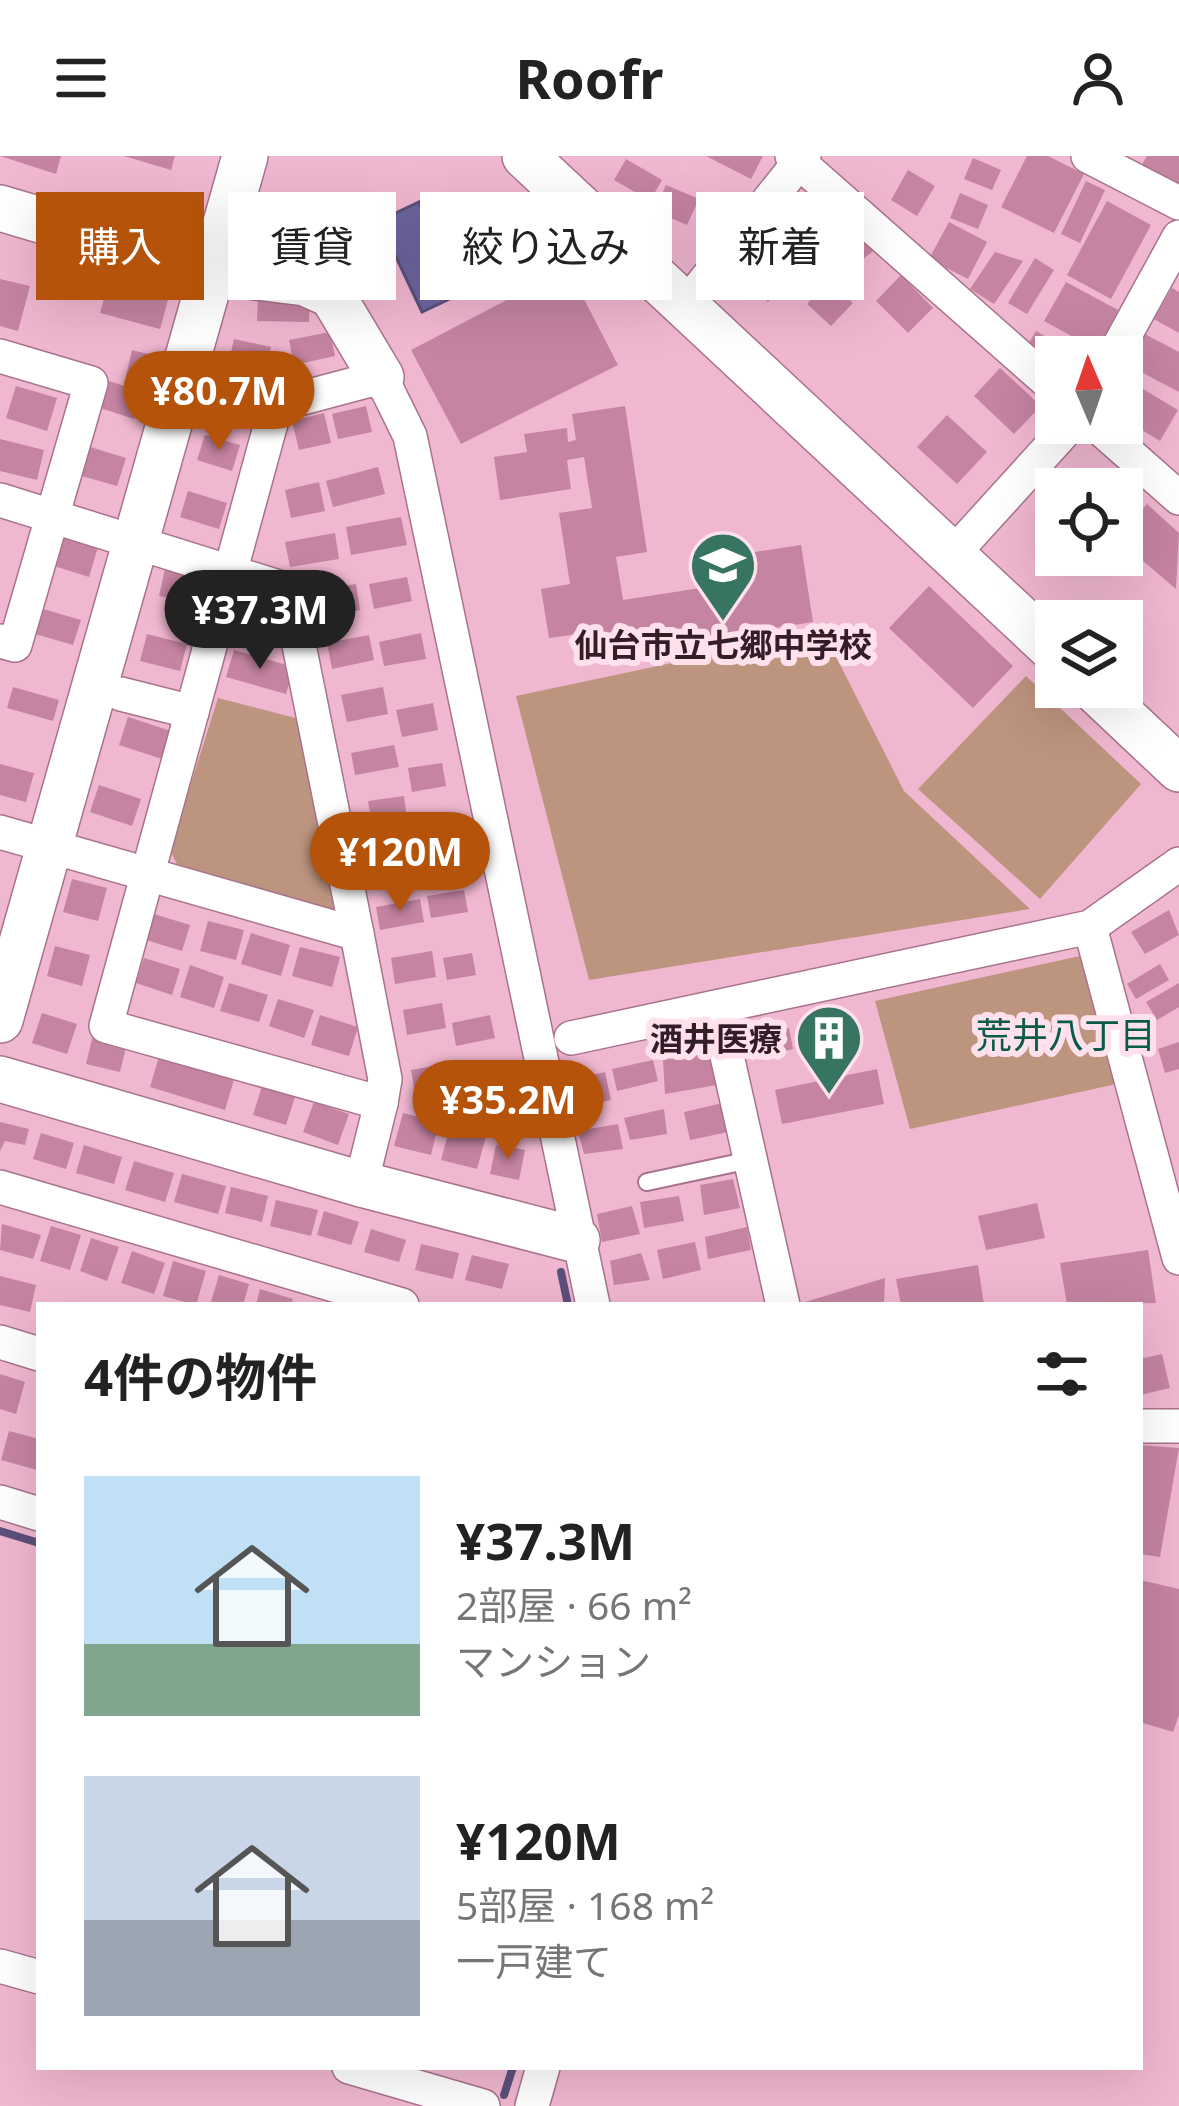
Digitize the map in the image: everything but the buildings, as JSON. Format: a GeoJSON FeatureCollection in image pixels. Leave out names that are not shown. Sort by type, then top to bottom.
{"type":"FeatureCollection","features":[{"type":"Feature","properties":{"kind":"street"},"geometry":{"type":"LineString","coordinates":[[0,1020],[216,272],[245,156]]}},
{"type":"Feature","properties":{"kind":"street"},"geometry":{"type":"LineString","coordinates":[[525,156],[1035,632]]}},
{"type":"Feature","properties":{"kind":"street"},"geometry":{"type":"LineString","coordinates":[[1088,156],[1179,203]]}},
{"type":"Feature","properties":{"kind":"street"},"geometry":{"type":"LineString","coordinates":[[685,306],[799,158],[1035,370]]}},
{"type":"Feature","properties":{"kind":"street"},"geometry":{"type":"LineString","coordinates":[[0,208],[216,272],[304,283],[332,295],[382,377],[410,436],[592,1302]]}},
{"type":"Feature","properties":{"kind":"street"},"geometry":{"type":"LineString","coordinates":[[1124,336],[1179,237]]}},
{"type":"Feature","properties":{"kind":"street"},"geometry":{"type":"LineString","coordinates":[[0,356],[91,383],[14,646],[0,641]]}},
{"type":"Feature","properties":{"kind":"street"},"geometry":{"type":"LineString","coordinates":[[381,1103],[106,1027],[276,405],[382,377]]}},
{"type":"Feature","properties":{"kind":"street"},"geometry":{"type":"LineString","coordinates":[[952,554],[1053,444]]}},
{"type":"Feature","properties":{"kind":"street"},"geometry":{"type":"LineString","coordinates":[[1118,444],[1179,498]]}},
{"type":"Feature","properties":{"kind":"street"},"geometry":{"type":"LineString","coordinates":[[0,500],[288,590],[386,1079],[362,1184]]}},
{"type":"Feature","properties":{"kind":"street"},"geometry":{"type":"LineString","coordinates":[[121,694],[192,712]]}},
{"type":"Feature","properties":{"kind":"street"},"geometry":{"type":"LineString","coordinates":[[1114,708],[1179,769]]}},
{"type":"Feature","properties":{"kind":"street"},"geometry":{"type":"LineString","coordinates":[[0,832],[357,934]]}},
{"type":"Feature","properties":{"kind":"street"},"geometry":{"type":"LineString","coordinates":[[571,1038],[1090,928],[1179,864]]}},
{"type":"Feature","properties":{"kind":"street"},"geometry":{"type":"LineString","coordinates":[[1090,928],[1176,1235]]}},
{"type":"Feature","properties":{"kind":"street"},"geometry":{"type":"LineString","coordinates":[[716,1007],[782,1302]]}},
{"type":"Feature","properties":{"kind":"street"},"geometry":{"type":"LineString","coordinates":[[0,1079],[362,1184],[578,1240]]}},
{"type":"Feature","properties":{"kind":"street"},"geometry":{"type":"LineString","coordinates":[[0,1187],[328,1296],[377,1302]]}},
{"type":"Feature","properties":{"kind":"street"},"geometry":{"type":"LineString","coordinates":[[0,1342],[36,1353]]}},
{"type":"Feature","properties":{"kind":"street"},"geometry":{"type":"LineString","coordinates":[[1143,1426],[1179,1426]]}},
{"type":"Feature","properties":{"kind":"street"},"geometry":{"type":"LineString","coordinates":[[0,1502],[36,1513]]}},
{"type":"Feature","properties":{"kind":"street"},"geometry":{"type":"LineString","coordinates":[[0,1966],[36,1976]]}},
{"type":"Feature","properties":{"kind":"street"},"geometry":{"type":"LineString","coordinates":[[359,2070],[483,2106]]}},
{"type":"Feature","properties":{"kind":"street"},"geometry":{"type":"LineString","coordinates":[[532,2106],[542,2070]]}},
{"type":"Feature","properties":{"kind":"lane"},"geometry":{"type":"LineString","coordinates":[[647,1182],[750,1160]]}},
{"type":"Feature","properties":{"kind":"shaded area"},"geometry":{"type":"Polygon","coordinates":[[[419,202],[420,300],[447,300],[422,312],[396,257],[396,213],[419,202]]]}},
{"type":"Feature","properties":{"kind":"shaded area"},"geometry":{"type":"Polygon","coordinates":[[[823,631],[904,791],[1030,909],[589,980],[516,696],[823,631]]]}},
{"type":"Feature","properties":{"kind":"shaded area"},"geometry":{"type":"Polygon","coordinates":[[[1026,676],[1035,684],[1035,708],[1060,708],[1141,784],[1040,899],[918,789],[1026,676]]]}},
{"type":"Feature","properties":{"kind":"shaded area"},"geometry":{"type":"Polygon","coordinates":[[[218,698],[303,720],[345,902],[335,911],[179,868],[170,850],[218,698]]]}},
{"type":"Feature","properties":{"kind":"shaded area"},"geometry":{"type":"Polygon","coordinates":[[[1080,956],[1121,1083],[910,1129],[875,1001],[1080,956]]]}},
{"type":"Feature","properties":{"kind":"waterway"},"geometry":{"type":"LineString","coordinates":[[561,1272],[567,1302]]}},
{"type":"Feature","properties":{"kind":"waterway"},"geometry":{"type":"LineString","coordinates":[[0,1531],[36,1542]]}},
{"type":"Feature","properties":{"kind":"waterway"},"geometry":{"type":"LineString","coordinates":[[504,2095],[512,2070]]}},
{"type":"Feature","properties":{"kind":"place","name":"仙台市立七郷中学校"},"geometry":{"type":"Point","coordinates":[723,624]}},
{"type":"Feature","properties":{"kind":"place","name":"酒井医療"},"geometry":{"type":"Point","coordinates":[829,1097]}},
{"type":"Feature","properties":{"kind":"district","name":"荒井八丁目"},"geometry":{"type":"Point","coordinates":[1066,1034]}}]}
